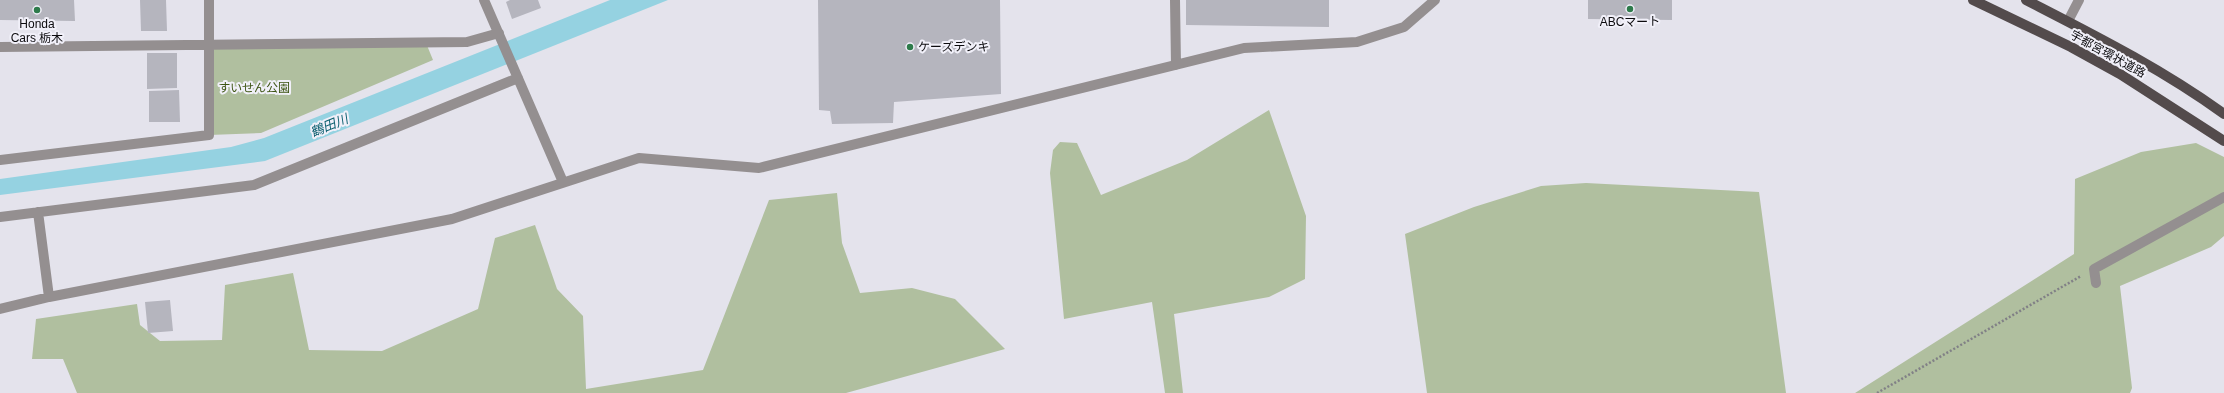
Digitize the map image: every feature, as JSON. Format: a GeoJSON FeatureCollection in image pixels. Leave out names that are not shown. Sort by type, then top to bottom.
{"type":"FeatureCollection","features":[{"type":"Feature","properties":{"kind":"main road","name":"宇都宮環状道路"},"geometry":{"type":"LineString","coordinates":[[1973,0],[2071,47],[2120,74],[2224,142]]}},
{"type":"Feature","properties":{"kind":"main road","name":"宇都宮環状道路"},"geometry":{"type":"LineString","coordinates":[[2026,0],[2068,21],[2185,86],[2224,114]]}},
{"type":"Feature","properties":{"kind":"street"},"geometry":{"type":"LineString","coordinates":[[0,160],[209,135],[209,0]]}},
{"type":"Feature","properties":{"kind":"street"},"geometry":{"type":"LineString","coordinates":[[484,0],[563,182]]}},
{"type":"Feature","properties":{"kind":"street"},"geometry":{"type":"LineString","coordinates":[[1175,0],[1176,65]]}},
{"type":"Feature","properties":{"kind":"street"},"geometry":{"type":"LineString","coordinates":[[0,309],[49,297],[452,219],[639,158],[759,168],[1244,48],[1357,42],[1404,27],[1435,0]]}},
{"type":"Feature","properties":{"kind":"street"},"geometry":{"type":"LineString","coordinates":[[2068,21],[2079,0]]}},
{"type":"Feature","properties":{"kind":"street"},"geometry":{"type":"LineString","coordinates":[[0,47],[467,42],[499,33]]}},
{"type":"Feature","properties":{"kind":"street"},"geometry":{"type":"LineString","coordinates":[[0,217],[254,185],[518,78]]}},
{"type":"Feature","properties":{"kind":"street"},"geometry":{"type":"LineString","coordinates":[[2096,283],[2094,269],[2224,197]]}},
{"type":"Feature","properties":{"kind":"street"},"geometry":{"type":"LineString","coordinates":[[38,212],[49,297]]}},
{"type":"Feature","properties":{"kind":"path"},"geometry":{"type":"LineString","coordinates":[[1877,393],[2094,269]]}},
{"type":"Feature","properties":{"kind":"green space","name":"すいせん公園"},"geometry":{"type":"Polygon","coordinates":[[[426,43],[433,60],[261,133],[209,135],[210,45],[426,43]]]}},
{"type":"Feature","properties":{"kind":"green space"},"geometry":{"type":"Polygon","coordinates":[[[1269,110],[1306,216],[1305,279],[1269,297],[1174,314],[1183,393],[1165,393],[1152,302],[1064,319],[1050,173],[1053,150],[1060,142],[1077,143],[1101,195],[1187,160],[1269,110]]]}},
{"type":"Feature","properties":{"kind":"green space"},"geometry":{"type":"Polygon","coordinates":[[[2196,143],[2224,157],[2224,236],[2211,247],[2120,286],[2132,388],[2130,393],[1855,393],[2074,254],[2075,179],[2141,152],[2196,143]]]}},
{"type":"Feature","properties":{"kind":"green space"},"geometry":{"type":"Polygon","coordinates":[[[1586,183],[1759,192],[1786,393],[1427,393],[1405,234],[1474,207],[1541,186],[1586,183]]]}},
{"type":"Feature","properties":{"kind":"green space"},"geometry":{"type":"Polygon","coordinates":[[[837,193],[842,243],[860,293],[912,288],[955,299],[1005,349],[846,393],[77,393],[63,359],[32,359],[36,319],[137,304],[140,325],[160,341],[222,340],[225,285],[293,273],[309,350],[382,351],[478,309],[495,238],[535,225],[557,289],[583,316],[586,389],[703,370],[769,200],[837,193]]]}},
{"type":"Feature","properties":{"kind":"water","name":"鶴田川"},"geometry":{"type":"Polygon","coordinates":[[[610,0],[668,0],[265,161],[0,195],[0,179],[231,147],[264,138],[610,0]]]}},
{"type":"Feature","properties":{"kind":"building","name":"Honda Cars 栃木"},"geometry":{"type":"Polygon","coordinates":[[[0,0],[74,0],[75,21],[0,20],[0,0]]]}},
{"type":"Feature","properties":{"kind":"building"},"geometry":{"type":"Polygon","coordinates":[[[140,0],[166,0],[167,31],[141,31],[140,0]]]}},
{"type":"Feature","properties":{"kind":"building"},"geometry":{"type":"Polygon","coordinates":[[[510,0],[538,0],[541,8],[512,19],[506,2],[510,0]]]}},
{"type":"Feature","properties":{"kind":"building","name":"ケーズデンキ"},"geometry":{"type":"Polygon","coordinates":[[[818,0],[1000,0],[1001,94],[894,102],[893,123],[832,124],[830,111],[819,110],[818,0]]]}},
{"type":"Feature","properties":{"kind":"building"},"geometry":{"type":"Polygon","coordinates":[[[1186,0],[1329,0],[1329,27],[1186,25],[1186,0]]]}},
{"type":"Feature","properties":{"kind":"building","name":"ABCマート"},"geometry":{"type":"Polygon","coordinates":[[[1588,0],[1672,0],[1672,20],[1588,19],[1588,0]]]}},
{"type":"Feature","properties":{"kind":"building"},"geometry":{"type":"Polygon","coordinates":[[[147,53],[177,53],[177,88],[147,89],[147,53]]]}},
{"type":"Feature","properties":{"kind":"building"},"geometry":{"type":"Polygon","coordinates":[[[179,90],[180,122],[149,122],[149,91],[179,90]]]}},
{"type":"Feature","properties":{"kind":"building"},"geometry":{"type":"Polygon","coordinates":[[[170,300],[173,331],[148,333],[145,302],[170,300]]]}},
{"type":"Feature","properties":{"kind":"place","name":"ABCマート"},"geometry":{"type":"Point","coordinates":[1630,9]}},
{"type":"Feature","properties":{"kind":"place","name":"Honda Cars 栃木"},"geometry":{"type":"Point","coordinates":[37,10]}},
{"type":"Feature","properties":{"kind":"place","name":"ケーズデンキ"},"geometry":{"type":"Point","coordinates":[910,47]}}]}
